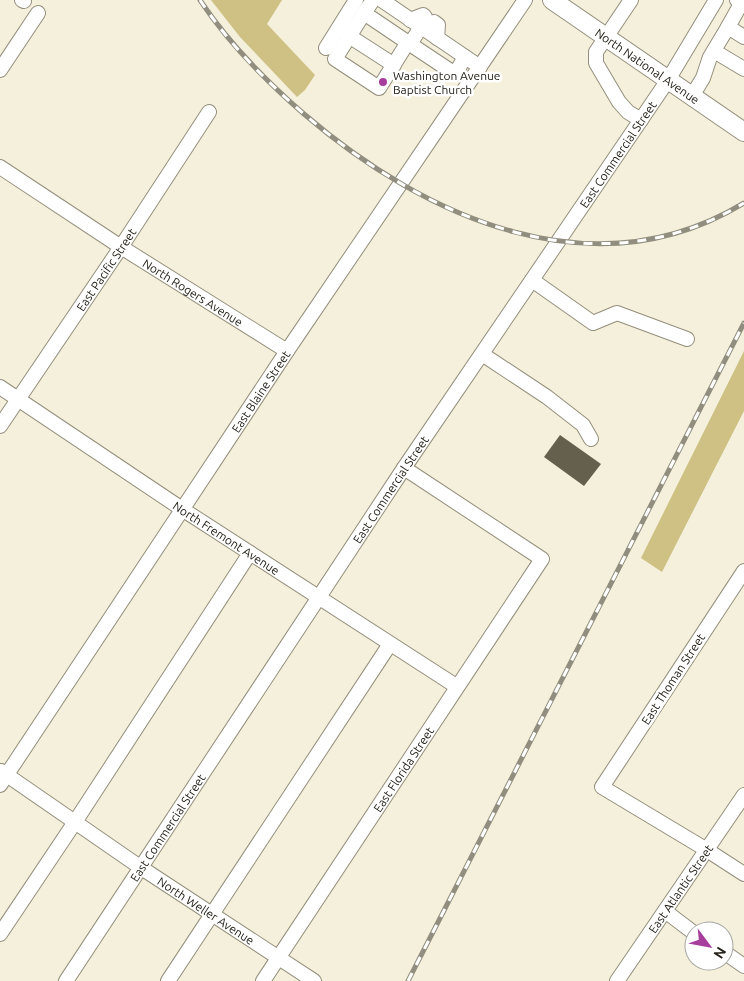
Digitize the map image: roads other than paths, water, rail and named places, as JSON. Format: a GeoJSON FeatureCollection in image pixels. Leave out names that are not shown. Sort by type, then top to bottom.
{"type":"FeatureCollection","features":[{"type":"Feature","properties":{"kind":"main road","name":"North National Avenue"},"geometry":{"type":"LineString","coordinates":[[552,0],[744,132]]}},
{"type":"Feature","properties":{"kind":"street"},"geometry":{"type":"LineString","coordinates":[[356,0],[335,59],[379,88],[423,22]]}},
{"type":"Feature","properties":{"kind":"street"},"geometry":{"type":"LineString","coordinates":[[326,48],[344,36],[364,13],[380,0],[423,22],[437,38],[480,67]]}},
{"type":"Feature","properties":{"kind":"street","name":"East Blaine Street"},"geometry":{"type":"LineString","coordinates":[[2,777],[525,0]]}},
{"type":"Feature","properties":{"kind":"street"},"geometry":{"type":"LineString","coordinates":[[631,0],[596,52],[596,63],[619,102],[628,112],[641,120]]}},
{"type":"Feature","properties":{"kind":"street","name":"East Commercial Street"},"geometry":{"type":"LineString","coordinates":[[66,981],[404,468],[668,80],[716,0]]}},
{"type":"Feature","properties":{"kind":"street"},"geometry":{"type":"LineString","coordinates":[[692,96],[741,2]]}},
{"type":"Feature","properties":{"kind":"street"},"geometry":{"type":"LineString","coordinates":[[0,70],[38,13]]}},
{"type":"Feature","properties":{"kind":"street"},"geometry":{"type":"LineString","coordinates":[[364,13],[455,74],[465,57]]}},
{"type":"Feature","properties":{"kind":"street"},"geometry":{"type":"LineString","coordinates":[[728,27],[744,37]]}},
{"type":"Feature","properties":{"kind":"street"},"geometry":{"type":"LineString","coordinates":[[344,36],[394,65]]}},
{"type":"Feature","properties":{"kind":"street"},"geometry":{"type":"LineString","coordinates":[[714,51],[744,69]]}},
{"type":"Feature","properties":{"kind":"street","name":"East Pacific Street"},"geometry":{"type":"LineString","coordinates":[[0,426],[121,247],[209,112]]}},
{"type":"Feature","properties":{"kind":"street","name":"North Rogers Avenue"},"geometry":{"type":"LineString","coordinates":[[0,167],[121,247],[287,352]]}},
{"type":"Feature","properties":{"kind":"street"},"geometry":{"type":"LineString","coordinates":[[532,280],[594,323],[617,313],[687,339]]}},
{"type":"Feature","properties":{"kind":"street"},"geometry":{"type":"LineString","coordinates":[[482,354],[547,397],[583,425],[591,440]]}},
{"type":"Feature","properties":{"kind":"street","name":"North Fremont Avenue"},"geometry":{"type":"LineString","coordinates":[[0,387],[182,509],[456,686]]}},
{"type":"Feature","properties":{"kind":"street","name":"East Florida Street"},"geometry":{"type":"LineString","coordinates":[[263,981],[456,686],[542,559],[404,468]]}},
{"type":"Feature","properties":{"kind":"street"},"geometry":{"type":"LineString","coordinates":[[0,934],[250,553]]}},
{"type":"Feature","properties":{"kind":"street","name":"East Thoman Street"},"geometry":{"type":"LineString","coordinates":[[706,850],[602,788],[744,571]]}},
{"type":"Feature","properties":{"kind":"street"},"geometry":{"type":"LineString","coordinates":[[168,981],[390,644]]}},
{"type":"Feature","properties":{"kind":"street","name":"North Weller Avenue"},"geometry":{"type":"LineString","coordinates":[[2,777],[75,822],[314,981]]}},
{"type":"Feature","properties":{"kind":"street","name":"East Atlantic Street"},"geometry":{"type":"LineString","coordinates":[[622,979],[665,911],[744,796]]}},
{"type":"Feature","properties":{"kind":"street"},"geometry":{"type":"LineString","coordinates":[[706,850],[744,874]]}},
{"type":"Feature","properties":{"kind":"street"},"geometry":{"type":"LineString","coordinates":[[665,911],[684,925]]}},
{"type":"Feature","properties":{"kind":"railway"},"geometry":{"type":"LineString","coordinates":[[200,0],[223,32],[248,61],[304,114],[351,151],[403,185],[457,212],[513,232],[571,242],[629,242],[687,230],[744,203]]}},
{"type":"Feature","properties":{"kind":"railway"},"geometry":{"type":"LineString","coordinates":[[408,981],[744,323]]}},
{"type":"Feature","properties":{"kind":"place","name":"Washington Avenue Baptist Church"},"geometry":{"type":"Point","coordinates":[383,82]}}]}
